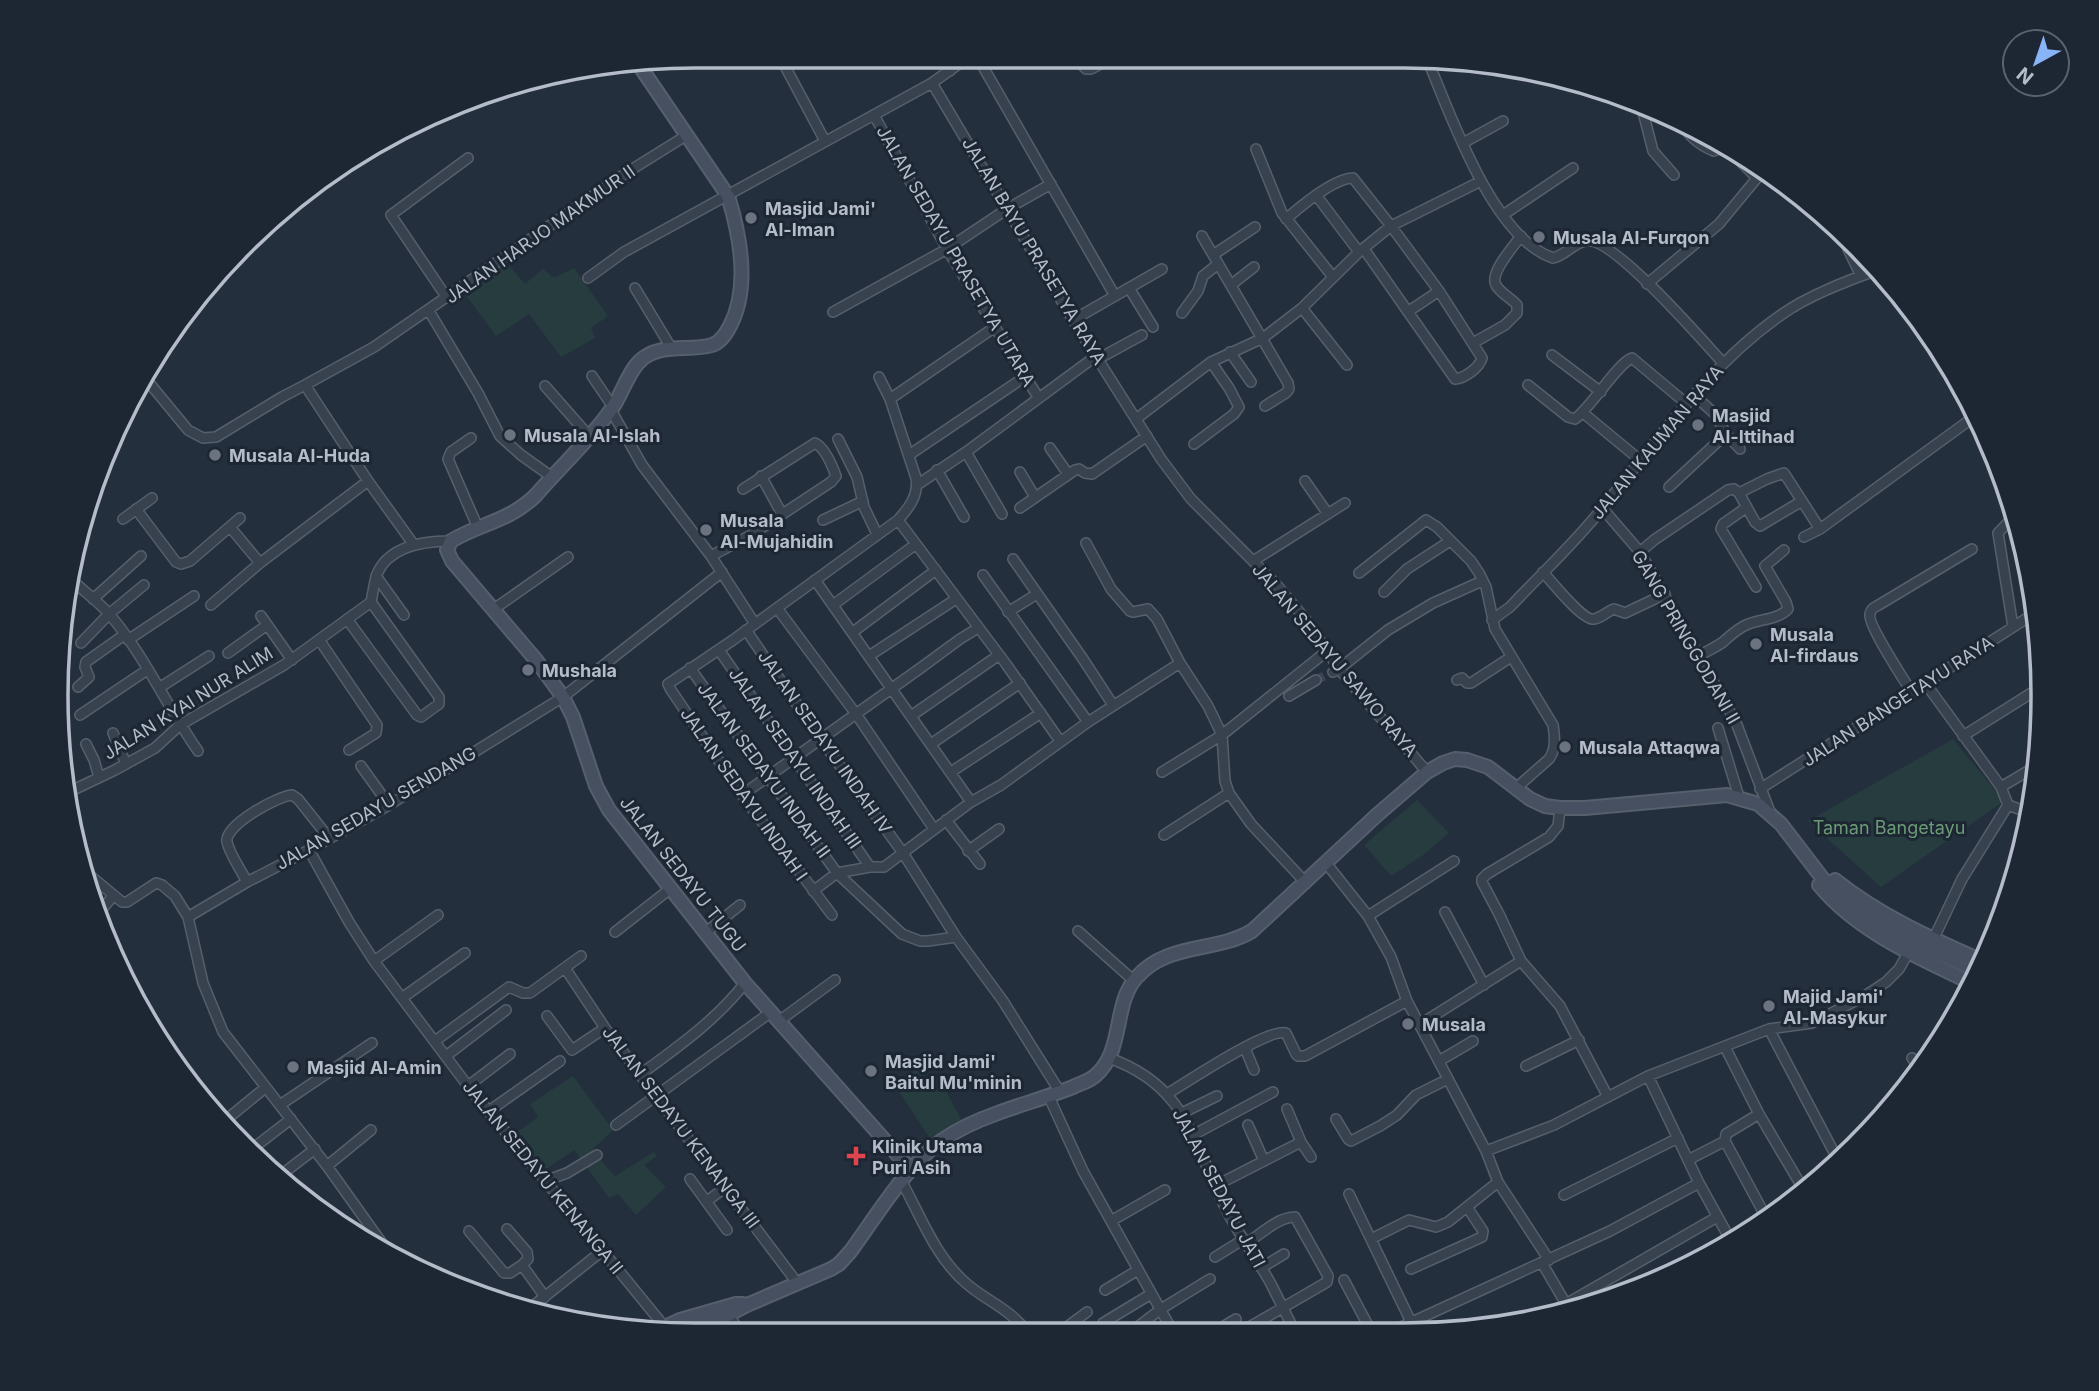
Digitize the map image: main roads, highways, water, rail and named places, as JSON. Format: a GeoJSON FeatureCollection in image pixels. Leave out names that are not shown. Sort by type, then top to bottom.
{"type":"FeatureCollection","features":[{"type":"Feature","properties":{"kind":"tunnel"},"geometry":{"type":"LineString","coordinates":[[1316,680],[1333,672]]}},
{"type":"Feature","properties":{"kind":"place","name":"Masjid Jami' Al-Iman"},"geometry":{"type":"Point","coordinates":[751,218]}},
{"type":"Feature","properties":{"kind":"place","name":"Musala Al-Furqon"},"geometry":{"type":"Point","coordinates":[1539,237]}},
{"type":"Feature","properties":{"kind":"place","name":"Masjid Al-Ittihad"},"geometry":{"type":"Point","coordinates":[1698,425]}},
{"type":"Feature","properties":{"kind":"place","name":"Musala Al-Islah"},"geometry":{"type":"Point","coordinates":[510,435]}},
{"type":"Feature","properties":{"kind":"place","name":"Musala Al-Huda"},"geometry":{"type":"Point","coordinates":[215,455]}},
{"type":"Feature","properties":{"kind":"place","name":"Musala Al-Mujahidin"},"geometry":{"type":"Point","coordinates":[706,530]}},
{"type":"Feature","properties":{"kind":"place","name":"Musala Al-firdaus"},"geometry":{"type":"Point","coordinates":[1756,644]}},
{"type":"Feature","properties":{"kind":"place","name":"Mushala"},"geometry":{"type":"Point","coordinates":[528,670]}},
{"type":"Feature","properties":{"kind":"place","name":"Musala Attaqwa"},"geometry":{"type":"Point","coordinates":[1565,747]}},
{"type":"Feature","properties":{"kind":"place","name":"Majid Jami' Al-Masykur"},"geometry":{"type":"Point","coordinates":[1769,1006]}},
{"type":"Feature","properties":{"kind":"place","name":"Musala"},"geometry":{"type":"Point","coordinates":[1408,1024]}},
{"type":"Feature","properties":{"kind":"place","name":"Masjid Al-Amin"},"geometry":{"type":"Point","coordinates":[293,1067]}},
{"type":"Feature","properties":{"kind":"place","name":"Masjid Jami' Baitul Mu'minin"},"geometry":{"type":"Point","coordinates":[871,1071]}},
{"type":"Feature","properties":{"kind":"place","name":"Klinik Utama Puri Asih"},"geometry":{"type":"Point","coordinates":[856,1156]}},
{"type":"Feature","properties":{"kind":"park label","name":"Taman Bangetayu"},"geometry":{"type":"Point","coordinates":[1889,827]}}]}
